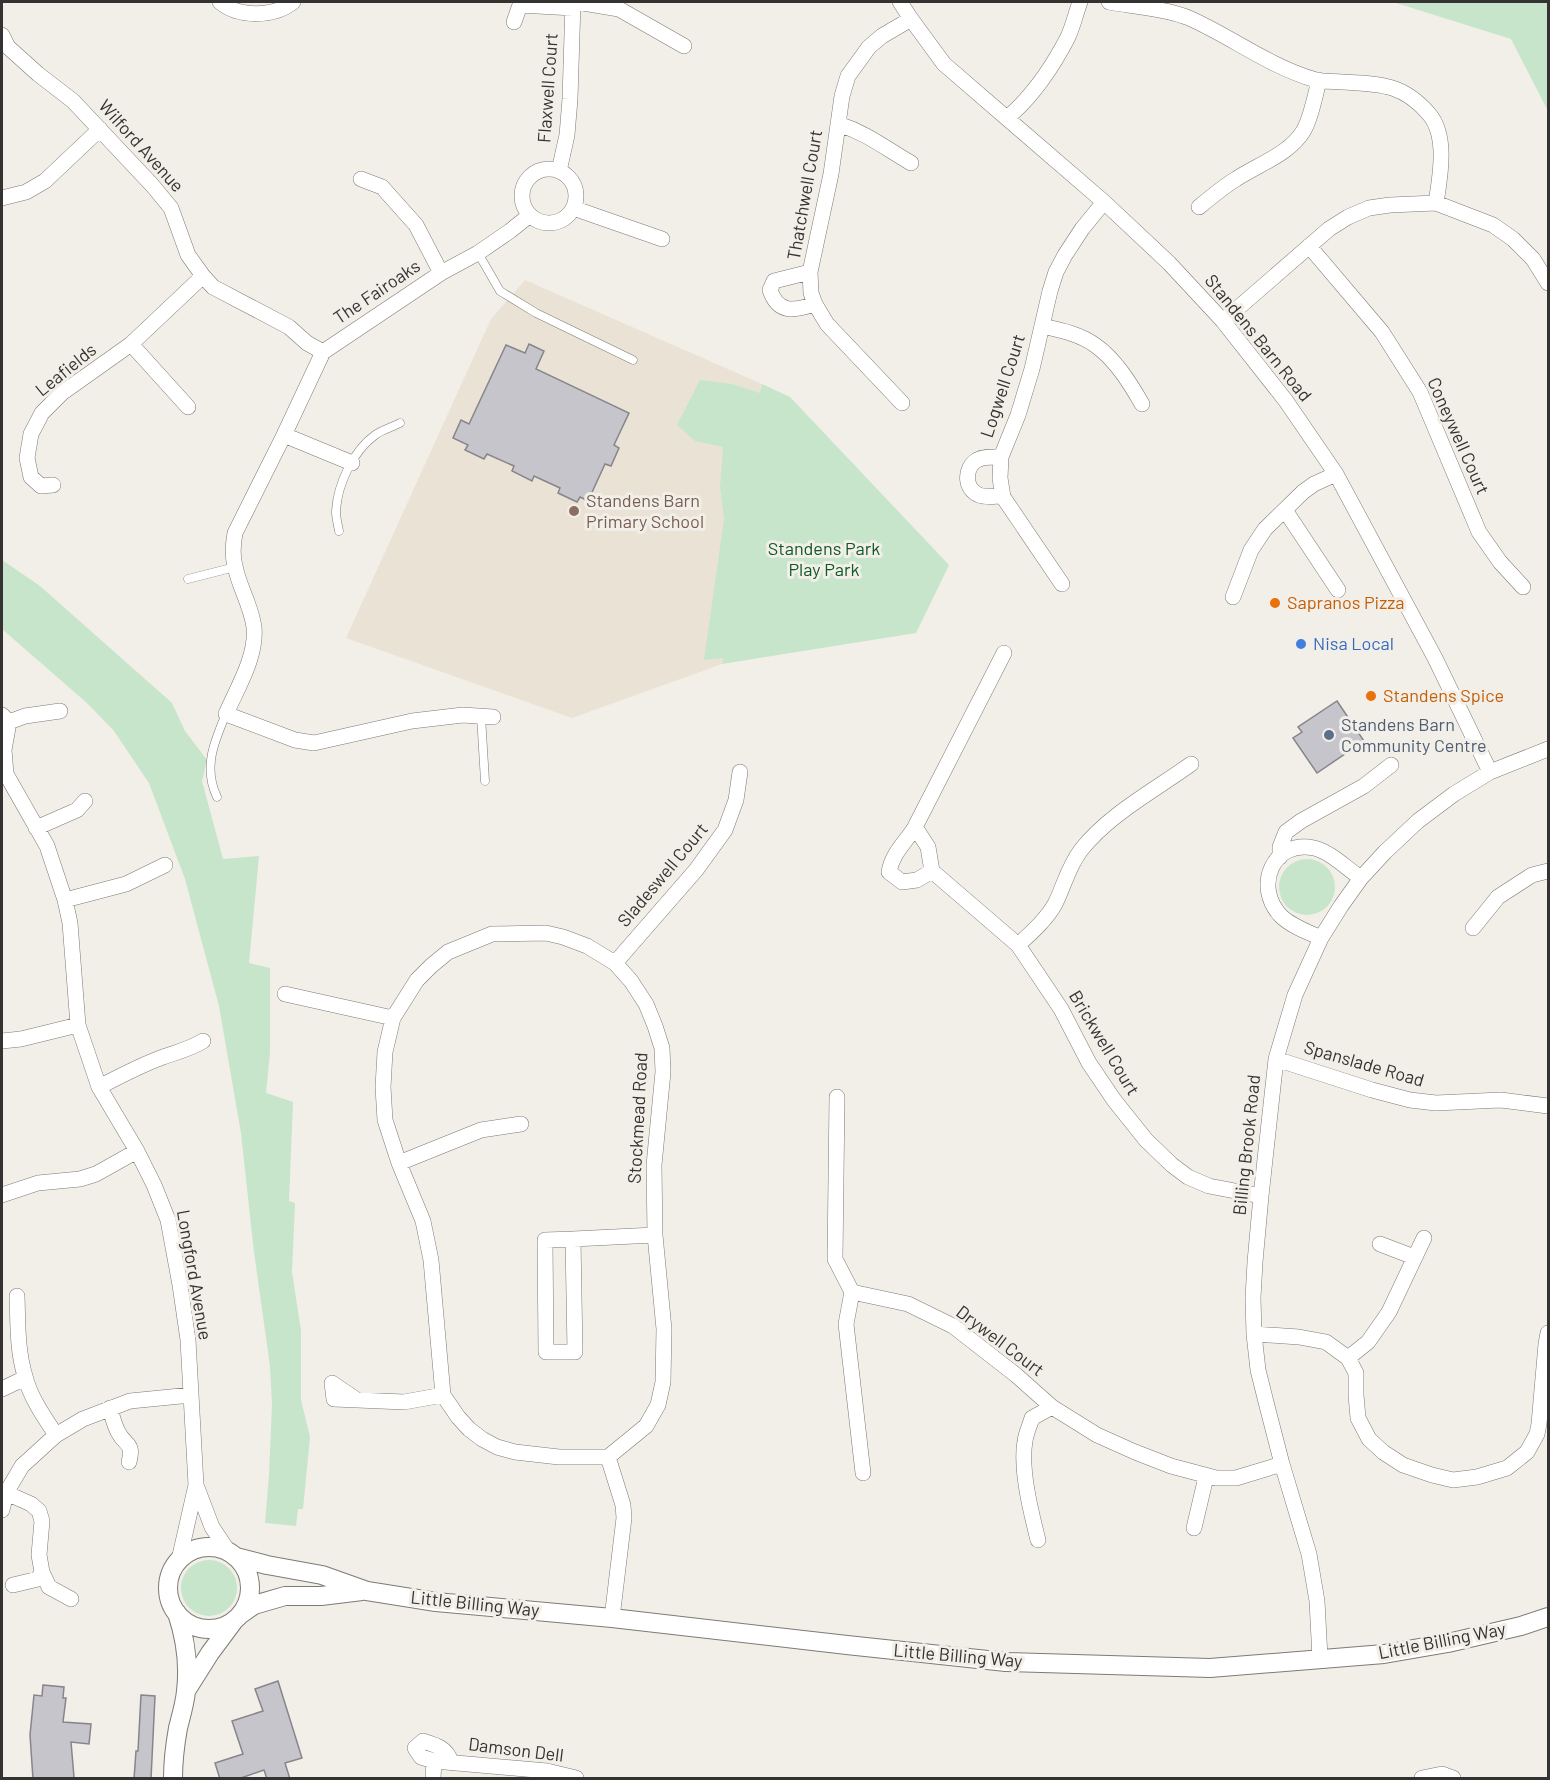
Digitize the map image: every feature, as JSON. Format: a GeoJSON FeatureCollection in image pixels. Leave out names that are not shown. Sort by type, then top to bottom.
{"type":"FeatureCollection","features":[{"type":"Feature","properties":{"kind":"street"},"geometry":{"type":"LineString","coordinates":[[220,2],[227,7],[262,14],[288,6],[293,2]]}},
{"type":"Feature","properties":{"kind":"street","name":"Standens Barn Road"},"geometry":{"type":"LineString","coordinates":[[900,2],[944,64],[1104,202],[1169,263],[1223,321],[1286,401],[1336,474],[1435,658],[1490,772]]}},
{"type":"Feature","properties":{"kind":"street"},"geometry":{"type":"LineString","coordinates":[[1007,118],[1017,110],[1051,66],[1068,35],[1080,2]]}},
{"type":"Feature","properties":{"kind":"street"},"geometry":{"type":"LineString","coordinates":[[1109,2],[1186,17],[1222,34],[1245,49],[1283,67],[1319,80],[1380,84],[1396,89],[1415,100],[1432,117],[1440,141],[1442,172],[1436,203]]}},
{"type":"Feature","properties":{"kind":"street","name":"Flaxwell Court"},"geometry":{"type":"LineString","coordinates":[[530,215],[524,206],[522,195],[525,184],[540,170],[559,171],[567,135],[574,4]]}},
{"type":"Feature","properties":{"kind":"street","name":"Flaxwell Court"},"geometry":{"type":"LineString","coordinates":[[514,22],[520,5],[574,4],[619,9],[684,46]]}},
{"type":"Feature","properties":{"kind":"street","name":"Thatchwell Court"},"geometry":{"type":"LineString","coordinates":[[902,403],[827,324],[811,293],[810,272],[831,174],[842,96],[848,76],[869,47],[882,36],[911,19]]}},
{"type":"Feature","properties":{"kind":"street","name":"Wilford Avenue"},"geometry":{"type":"LineString","coordinates":[[2,35],[8,47],[73,101],[152,185],[171,208],[188,255],[213,286],[289,327],[307,343],[323,352]]}},
{"type":"Feature","properties":{"kind":"street"},"geometry":{"type":"LineString","coordinates":[[1199,207],[1235,179],[1294,142],[1304,129],[1311,113],[1319,80]]}},
{"type":"Feature","properties":{"kind":"street","name":"Thatchwell Court"},"geometry":{"type":"LineString","coordinates":[[837,124],[870,136],[911,164]]}},
{"type":"Feature","properties":{"kind":"street"},"geometry":{"type":"LineString","coordinates":[[2,198],[26,192],[45,181],[100,129]]}},
{"type":"Feature","properties":{"kind":"street"},"geometry":{"type":"LineString","coordinates":[[530,215],[540,222],[553,223],[565,218],[573,208],[576,197],[575,186],[559,171]]}},
{"type":"Feature","properties":{"kind":"street"},"geometry":{"type":"LineString","coordinates":[[361,179],[382,187],[416,225],[441,273]]}},
{"type":"Feature","properties":{"kind":"street","name":"Logwell Court"},"geometry":{"type":"LineString","coordinates":[[1000,457],[989,456],[974,462],[967,474],[975,493],[981,496],[1002,496],[1000,457],[1018,415],[1032,369],[1050,291],[1065,255],[1104,202]]}},
{"type":"Feature","properties":{"kind":"street"},"geometry":{"type":"LineString","coordinates":[[1223,321],[1329,229],[1369,208],[1389,205],[1436,203],[1493,225],[1533,259],[1548,283]]}},
{"type":"Feature","properties":{"kind":"street"},"geometry":{"type":"LineString","coordinates":[[573,208],[662,239]]}},
{"type":"Feature","properties":{"kind":"street","name":"The Fairoaks"},"geometry":{"type":"LineString","coordinates":[[323,352],[441,273],[478,253],[530,215]]}},
{"type":"Feature","properties":{"kind":"street","name":"Coneywell Court"},"geometry":{"type":"LineString","coordinates":[[1309,246],[1382,332],[1420,392],[1479,532],[1500,562],[1523,587]]}},
{"type":"Feature","properties":{"kind":"street","name":"Thatchwell Court"},"geometry":{"type":"LineString","coordinates":[[810,272],[774,281],[770,290],[774,302],[784,308],[798,309],[815,304]]}},
{"type":"Feature","properties":{"kind":"street","name":"Leafields"},"geometry":{"type":"LineString","coordinates":[[53,485],[40,486],[31,477],[27,458],[31,434],[42,413],[62,393],[131,344],[203,276]]}},
{"type":"Feature","properties":{"kind":"street","name":"Logwell Court"},"geometry":{"type":"LineString","coordinates":[[1042,326],[1069,333],[1095,345],[1123,373],[1142,404]]}},
{"type":"Feature","properties":{"kind":"street"},"geometry":{"type":"LineString","coordinates":[[131,344],[188,407]]}},
{"type":"Feature","properties":{"kind":"street"},"geometry":{"type":"LineString","coordinates":[[323,352],[235,534],[233,548],[235,567],[250,608],[254,628],[254,646],[226,714],[295,740],[314,743],[412,721],[463,715],[487,717]]}},
{"type":"Feature","properties":{"kind":"street"},"geometry":{"type":"LineString","coordinates":[[284,435],[352,463]]}},
{"type":"Feature","properties":{"kind":"street"},"geometry":{"type":"LineString","coordinates":[[1233,597],[1251,550],[1265,529],[1314,484],[1336,474]]}},
{"type":"Feature","properties":{"kind":"street"},"geometry":{"type":"LineString","coordinates":[[1002,496],[1062,584]]}},
{"type":"Feature","properties":{"kind":"street"},"geometry":{"type":"LineString","coordinates":[[1285,510],[1338,590]]}},
{"type":"Feature","properties":{"kind":"street"},"geometry":{"type":"LineString","coordinates":[[915,827],[928,847],[932,871],[917,880],[902,882],[890,872],[891,862],[915,827],[1004,653]]}},
{"type":"Feature","properties":{"kind":"street","name":"Longford Avenue"},"geometry":{"type":"LineString","coordinates":[[60,711],[5,719],[4,775],[47,846],[65,900],[70,923],[78,1025],[99,1087],[137,1151],[168,1220],[188,1340],[196,1485],[178,1560]]}},
{"type":"Feature","properties":{"kind":"street","name":"Billing Brook Road"},"geometry":{"type":"LineString","coordinates":[[1320,1658],[1317,1601],[1309,1554],[1282,1464],[1258,1370],[1254,1334],[1252,1298],[1276,1059],[1295,995],[1322,938],[1361,878],[1418,821],[1454,794],[1490,772],[1548,749]]}},
{"type":"Feature","properties":{"kind":"street"},"geometry":{"type":"LineString","coordinates":[[1018,945],[1032,933],[1055,904],[1072,862],[1099,831],[1191,764]]}},
{"type":"Feature","properties":{"kind":"street"},"geometry":{"type":"LineString","coordinates":[[1280,857],[1280,847],[1286,831],[1364,786],[1390,765]]}},
{"type":"Feature","properties":{"kind":"street","name":"Sladeswell Court"},"geometry":{"type":"LineString","coordinates":[[615,963],[696,870],[725,830],[736,800],[740,772]]}},
{"type":"Feature","properties":{"kind":"street"},"geometry":{"type":"LineString","coordinates":[[36,828],[77,810],[85,801]]}},
{"type":"Feature","properties":{"kind":"street"},"geometry":{"type":"LineString","coordinates":[[1322,938],[1280,916],[1273,904],[1267,884],[1270,869],[1280,857],[1300,848],[1314,849],[1361,878]]}},
{"type":"Feature","properties":{"kind":"street"},"geometry":{"type":"LineString","coordinates":[[65,900],[126,884],[165,865]]}},
{"type":"Feature","properties":{"kind":"street","name":"Brickwell Court"},"geometry":{"type":"LineString","coordinates":[[932,871],[1018,945],[1061,1009],[1095,1072],[1146,1140],[1188,1177],[1209,1186],[1261,1196]]}},
{"type":"Feature","properties":{"kind":"street"},"geometry":{"type":"LineString","coordinates":[[1473,928],[1498,897],[1532,875],[1548,871]]}},
{"type":"Feature","properties":{"kind":"street","name":"Stockmead Road"},"geometry":{"type":"LineString","coordinates":[[546,933],[587,946],[615,963],[631,981],[646,1004],[662,1048],[663,1072],[654,1165],[656,1234],[664,1329],[663,1382],[658,1405],[646,1426],[608,1457],[559,1457],[515,1452],[497,1447],[469,1429],[458,1418],[443,1395],[431,1260],[423,1221],[399,1163],[385,1120],[383,1087],[385,1053],[393,1018],[417,980],[431,966],[448,952],[492,934],[546,933]]}},
{"type":"Feature","properties":{"kind":"street"},"geometry":{"type":"LineString","coordinates":[[285,993],[393,1018]]}},
{"type":"Feature","properties":{"kind":"street"},"geometry":{"type":"LineString","coordinates":[[2,1041],[21,1039],[78,1025]]}},
{"type":"Feature","properties":{"kind":"street"},"geometry":{"type":"LineString","coordinates":[[99,1087],[163,1057],[192,1048],[203,1041]]}},
{"type":"Feature","properties":{"kind":"street","name":"Spanslade Road"},"geometry":{"type":"LineString","coordinates":[[1276,1059],[1410,1100],[1436,1103],[1502,1100],[1548,1106]]}},
{"type":"Feature","properties":{"kind":"street"},"geometry":{"type":"LineString","coordinates":[[837,1097],[834,1259],[852,1292],[846,1324],[863,1473]]}},
{"type":"Feature","properties":{"kind":"street"},"geometry":{"type":"LineString","coordinates":[[399,1163],[481,1130],[521,1124]]}},
{"type":"Feature","properties":{"kind":"street"},"geometry":{"type":"LineString","coordinates":[[2,1195],[38,1183],[80,1179],[137,1151]]}},
{"type":"Feature","properties":{"kind":"street"},"geometry":{"type":"LineString","coordinates":[[573,1239],[575,1352],[546,1352],[544,1240],[656,1234]]}},
{"type":"Feature","properties":{"kind":"street"},"geometry":{"type":"LineString","coordinates":[[1348,1358],[1368,1342],[1389,1312],[1424,1238]]}},
{"type":"Feature","properties":{"kind":"street"},"geometry":{"type":"LineString","coordinates":[[1380,1245],[1414,1257]]}},
{"type":"Feature","properties":{"kind":"street","name":"Drywell Court"},"geometry":{"type":"LineString","coordinates":[[852,1292],[908,1304],[953,1326],[1016,1375],[1052,1407],[1097,1435],[1135,1452],[1206,1477],[1236,1478],[1282,1464]]}},
{"type":"Feature","properties":{"kind":"street"},"geometry":{"type":"LineString","coordinates":[[16,1296],[19,1345],[25,1378],[38,1408],[56,1435]]}},
{"type":"Feature","properties":{"kind":"street"},"geometry":{"type":"LineString","coordinates":[[1254,1334],[1299,1336],[1326,1342],[1348,1358],[1356,1374],[1358,1418],[1370,1438],[1383,1452],[1403,1465],[1453,1480],[1477,1477],[1507,1468],[1527,1452],[1537,1434],[1548,1332]]}},
{"type":"Feature","properties":{"kind":"street"},"geometry":{"type":"LineString","coordinates":[[2,1389],[25,1378]]}},
{"type":"Feature","properties":{"kind":"street"},"geometry":{"type":"LineString","coordinates":[[2,1510],[6,1493],[22,1466],[56,1435],[82,1419],[138,1400],[191,1395]]}},
{"type":"Feature","properties":{"kind":"street"},"geometry":{"type":"LineString","coordinates":[[357,1400],[404,1402],[443,1395]]}},
{"type":"Feature","properties":{"kind":"street"},"geometry":{"type":"LineString","coordinates":[[1038,1540],[1025,1470],[1025,1441],[1032,1418],[1052,1407]]}},
{"type":"Feature","properties":{"kind":"street"},"geometry":{"type":"LineString","coordinates":[[110,1408],[116,1428],[129,1444],[132,1452],[129,1462]]}},
{"type":"Feature","properties":{"kind":"street"},"geometry":{"type":"LineString","coordinates":[[608,1457],[623,1505],[624,1518],[612,1618]]}},
{"type":"Feature","properties":{"kind":"street"},"geometry":{"type":"LineString","coordinates":[[1194,1528],[1206,1477]]}},
{"type":"Feature","properties":{"kind":"street","name":"Longford Avenue"},"geometry":{"type":"LineString","coordinates":[[196,1485],[213,1527],[232,1554]]}},
{"type":"Feature","properties":{"kind":"street"},"geometry":{"type":"LineString","coordinates":[[6,1493],[31,1504],[39,1511],[42,1521],[39,1555],[42,1572],[49,1587],[70,1599]]}},
{"type":"Feature","properties":{"kind":"street","name":"Little Billing Way"},"geometry":{"type":"LineString","coordinates":[[178,1560],[189,1552],[216,1547],[267,1565],[322,1575],[367,1591],[436,1602],[612,1618],[1006,1662],[1210,1668],[1384,1654],[1448,1643],[1521,1626],[1548,1617]]}},
{"type":"Feature","properties":{"kind":"street"},"geometry":{"type":"LineString","coordinates":[[186,1691],[210,1653],[247,1603],[250,1584],[244,1566],[232,1554]]}},
{"type":"Feature","properties":{"kind":"street"},"geometry":{"type":"LineString","coordinates":[[173,1779],[173,1762],[186,1691],[185,1649],[181,1626],[168,1592],[172,1570],[178,1560]]}},
{"type":"Feature","properties":{"kind":"street"},"geometry":{"type":"LineString","coordinates":[[13,1585],[38,1579],[42,1572]]}},
{"type":"Feature","properties":{"kind":"street","name":"Little Billing Way"},"geometry":{"type":"LineString","coordinates":[[177,1613],[186,1622],[198,1628],[210,1629],[223,1627],[254,1605],[285,1596],[295,1594],[321,1596],[367,1591]]}},
{"type":"Feature","properties":{"kind":"street","name":"Damson Dell"},"geometry":{"type":"LineString","coordinates":[[451,1762],[449,1755],[438,1746],[423,1741],[415,1748],[421,1757],[434,1761],[547,1771],[576,1779]]}},
{"type":"Feature","properties":{"kind":"street"},"geometry":{"type":"LineString","coordinates":[[433,1779],[434,1761]]}},
{"type":"Feature","properties":{"kind":"street"},"geometry":{"type":"LineString","coordinates":[[1422,1779],[1442,1774],[1453,1779]]}},
{"type":"Feature","properties":{"kind":"lane"},"geometry":{"type":"LineString","coordinates":[[478,253],[500,291],[536,313],[633,360]]}},
{"type":"Feature","properties":{"kind":"lane"},"geometry":{"type":"LineString","coordinates":[[339,531],[336,513],[339,491],[352,463],[363,445],[376,434],[400,423]]}},
{"type":"Feature","properties":{"kind":"lane"},"geometry":{"type":"LineString","coordinates":[[188,579],[235,567]]}},
{"type":"Feature","properties":{"kind":"lane"},"geometry":{"type":"LineString","coordinates":[[217,797],[209,771],[218,734],[226,714]]}},
{"type":"Feature","properties":{"kind":"lane"},"geometry":{"type":"LineString","coordinates":[[485,781],[487,717]]}},
{"type":"Feature","properties":{"kind":"shaded area","name":"Standens Barn Primary School"},"geometry":{"type":"Polygon","coordinates":[[[525,280],[762,384],[722,664],[572,718],[346,638],[491,319],[525,280]]]}},
{"type":"Feature","properties":{"kind":"green space"},"geometry":{"type":"Polygon","coordinates":[[[1393,2],[1548,2],[1548,111],[1511,39],[1393,2]]]}},
{"type":"Feature","properties":{"kind":"green space","name":"Standens Park Play Park"},"geometry":{"type":"Polygon","coordinates":[[[700,380],[732,384],[760,393],[762,384],[790,397],[949,565],[916,633],[722,664],[723,658],[704,660],[724,519],[720,487],[723,447],[695,441],[677,425],[700,380]]]}},
{"type":"Feature","properties":{"kind":"green space"},"geometry":{"type":"Polygon","coordinates":[[[2,560],[40,586],[172,703],[185,731],[207,760],[202,781],[223,859],[259,856],[249,963],[270,968],[270,1052],[266,1093],[293,1102],[289,1201],[295,1203],[292,1272],[301,1331],[301,1400],[310,1437],[303,1509],[298,1509],[296,1526],[265,1523],[272,1404],[270,1366],[241,1133],[219,1006],[185,879],[149,783],[114,731],[87,703],[2,629],[2,560]]]}},
{"type":"Feature","properties":{"kind":"green space"},"geometry":{"type":"Polygon","coordinates":[[[1301,859],[1313,859],[1323,863],[1331,871],[1335,887],[1331,903],[1323,911],[1313,915],[1301,915],[1291,911],[1283,903],[1279,893],[1279,881],[1283,871],[1291,863],[1301,859]]]}},
{"type":"Feature","properties":{"kind":"green space"},"geometry":{"type":"Polygon","coordinates":[[[209,1560],[220,1562],[229,1568],[235,1577],[237,1588],[235,1599],[229,1608],[220,1614],[209,1616],[198,1614],[189,1608],[183,1599],[181,1588],[183,1577],[189,1568],[198,1562],[209,1560]]]}},
{"type":"Feature","properties":{"kind":"building"},"geometry":{"type":"Polygon","coordinates":[[[529,344],[544,351],[536,369],[629,413],[614,445],[619,448],[611,466],[605,464],[588,501],[580,497],[577,502],[558,493],[560,488],[534,476],[532,481],[512,471],[514,466],[487,454],[484,459],[465,450],[468,445],[453,438],[461,420],[469,424],[506,345],[525,353],[529,344]]]}},
{"type":"Feature","properties":{"kind":"building","name":"Standens Barn Community Centre"},"geometry":{"type":"Polygon","coordinates":[[[1337,701],[1364,741],[1317,773],[1293,738],[1302,732],[1298,727],[1337,701]]]}},
{"type":"Feature","properties":{"kind":"building"},"geometry":{"type":"Polygon","coordinates":[[[278,1681],[302,1758],[285,1763],[290,1779],[267,1779],[264,1770],[238,1779],[220,1779],[215,1763],[243,1754],[232,1721],[263,1711],[255,1689],[278,1681]]]}},
{"type":"Feature","properties":{"kind":"building"},"geometry":{"type":"Polygon","coordinates":[[[43,1685],[64,1687],[63,1698],[66,1698],[63,1722],[91,1724],[89,1744],[71,1742],[74,1777],[71,1779],[33,1779],[30,1735],[34,1695],[42,1696],[43,1685]]]}},
{"type":"Feature","properties":{"kind":"building"},"geometry":{"type":"Polygon","coordinates":[[[141,1695],[155,1696],[151,1779],[134,1779],[141,1695]]]}},
{"type":"Feature","properties":{"kind":"place","name":"Standens Barn Primary School"},"geometry":{"type":"Point","coordinates":[574,511]}},
{"type":"Feature","properties":{"kind":"place","name":"Sapranos Pizza"},"geometry":{"type":"Point","coordinates":[1275,603]}},
{"type":"Feature","properties":{"kind":"place","name":"Nisa Local"},"geometry":{"type":"Point","coordinates":[1301,644]}},
{"type":"Feature","properties":{"kind":"place","name":"Standens Spice"},"geometry":{"type":"Point","coordinates":[1371,696]}},
{"type":"Feature","properties":{"kind":"place","name":"Standens Barn Community Centre"},"geometry":{"type":"Point","coordinates":[1329,735]}}]}
